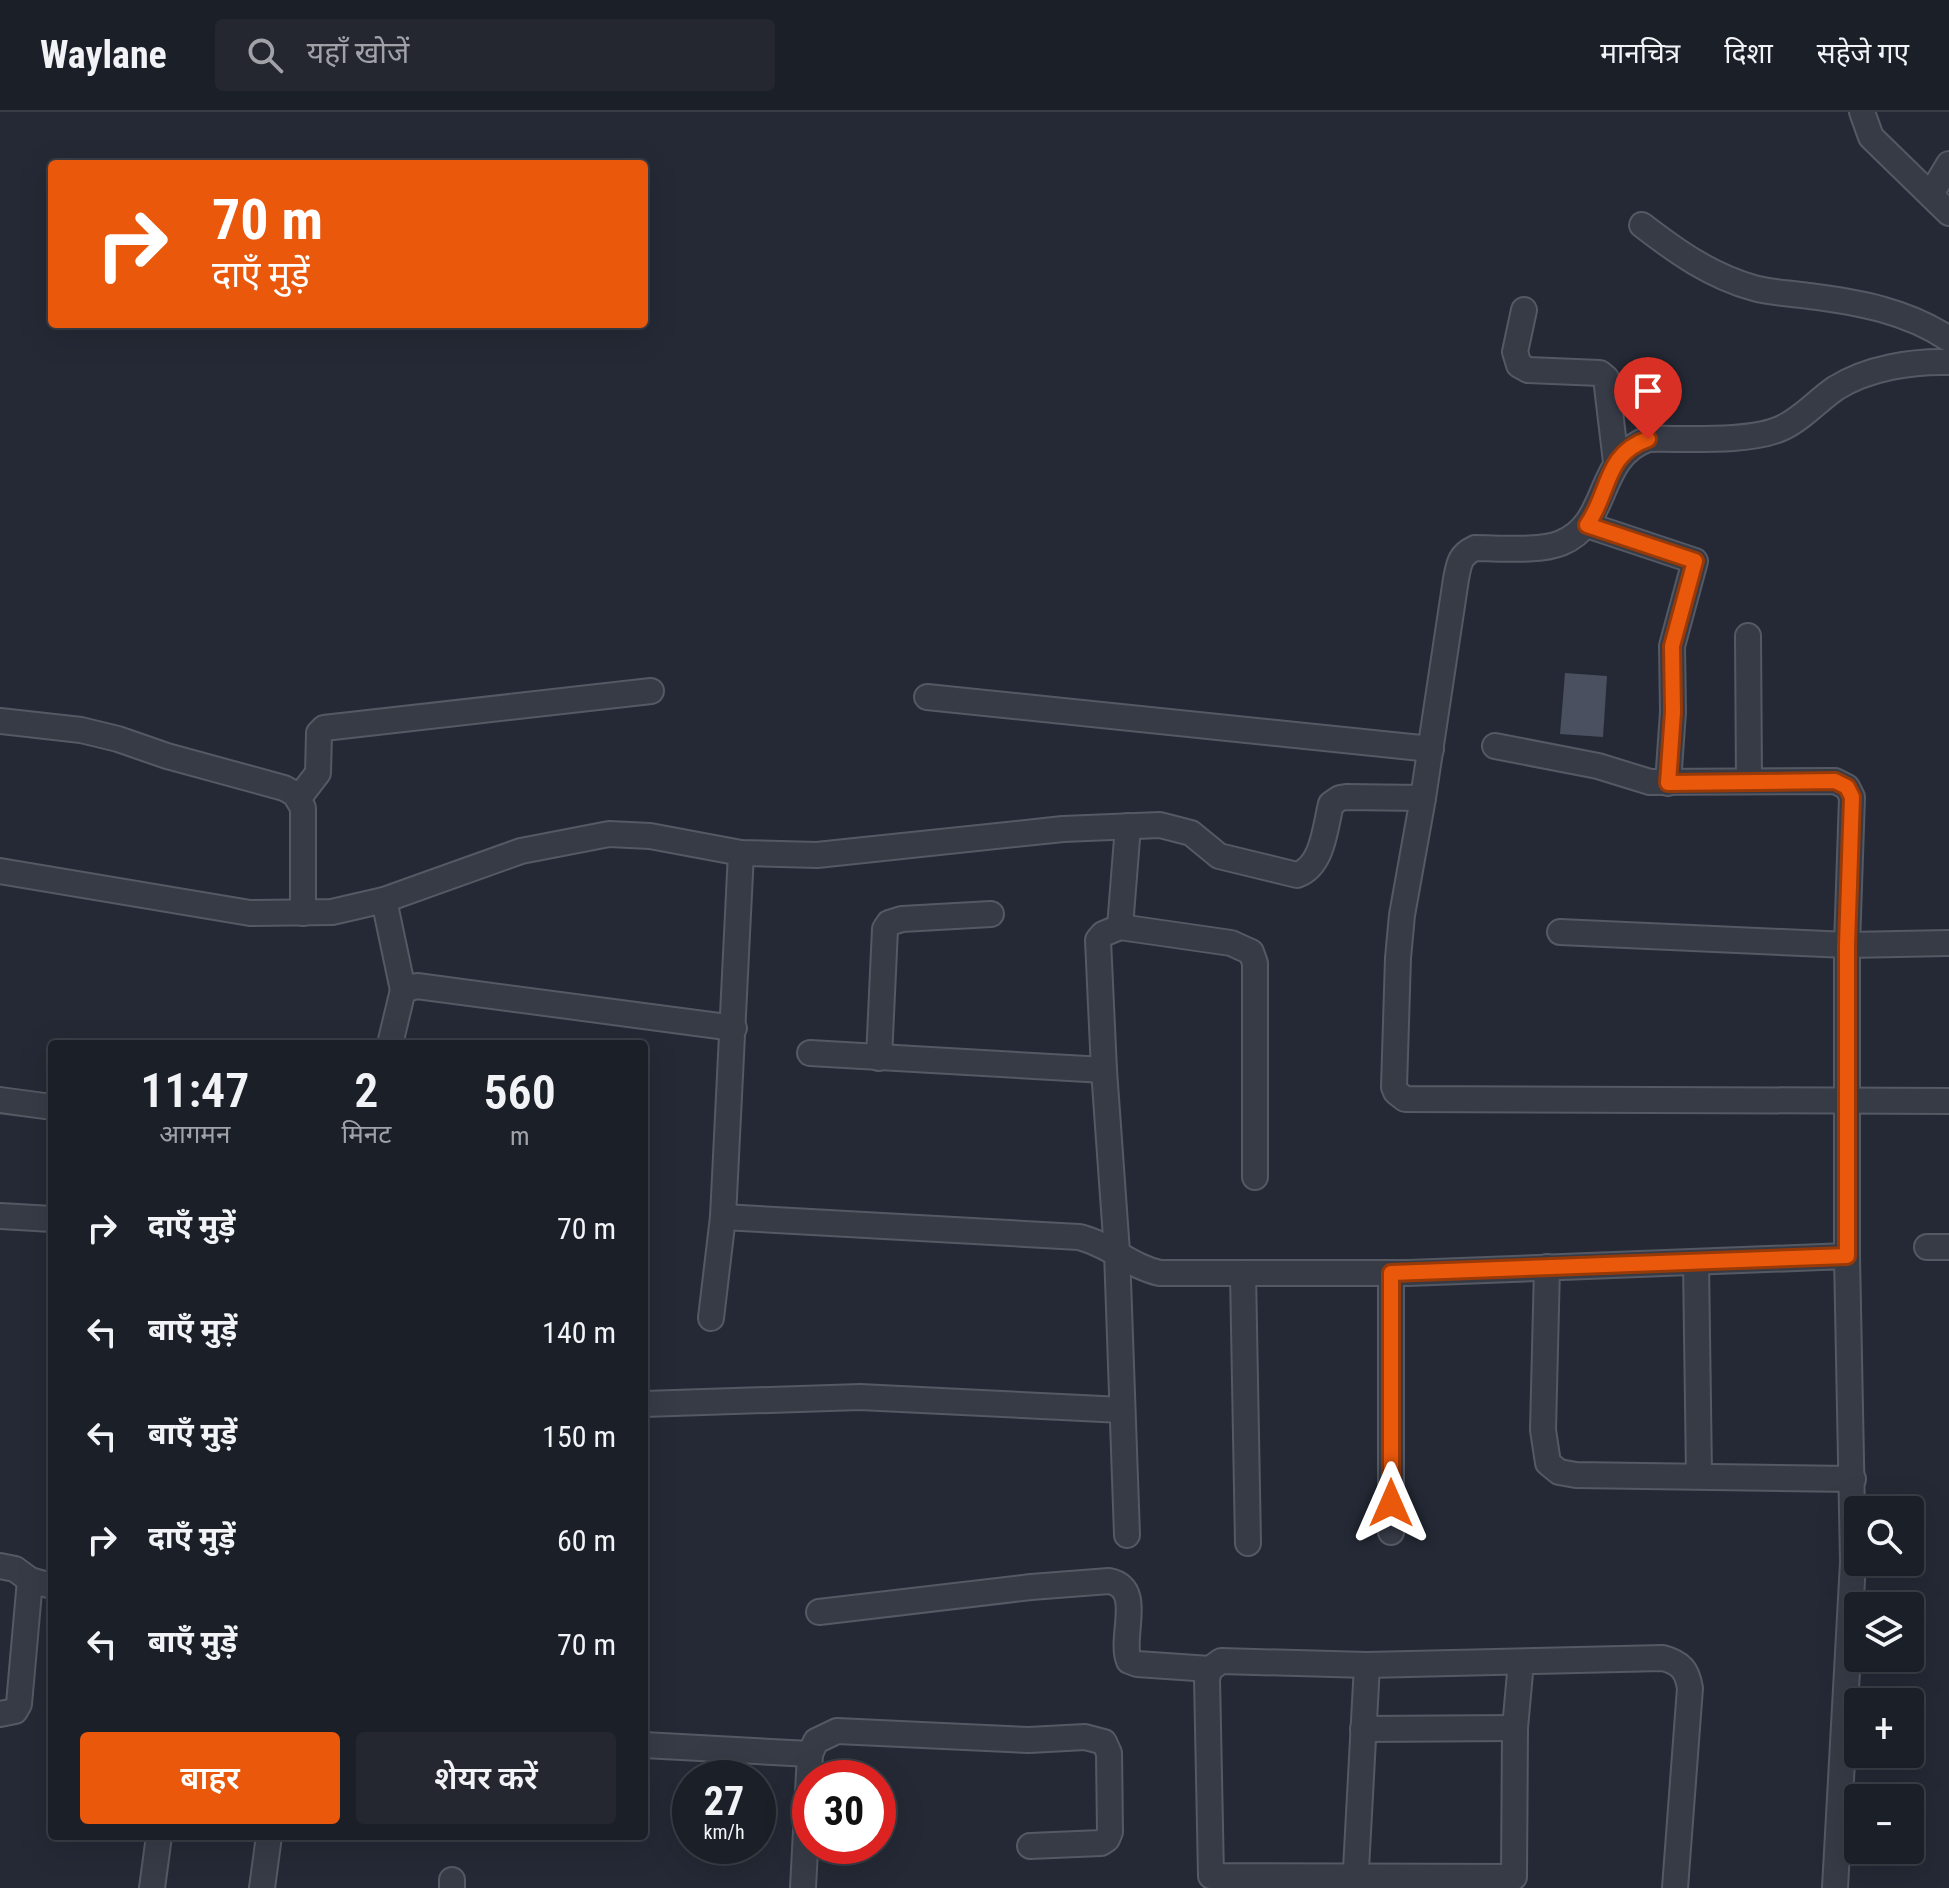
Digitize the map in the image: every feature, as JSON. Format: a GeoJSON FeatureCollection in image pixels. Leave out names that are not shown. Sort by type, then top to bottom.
{"type":"FeatureCollection","features":[{"type":"Feature","properties":{"kind":"street"},"geometry":{"type":"LineString","coordinates":[[1862,112],[1871,137],[1949,213]]}},
{"type":"Feature","properties":{"kind":"street"},"geometry":{"type":"LineString","coordinates":[[1931,194],[1949,164]]}},
{"type":"Feature","properties":{"kind":"street"},"geometry":{"type":"LineString","coordinates":[[1642,225],[1694,263],[1756,289],[1848,301],[1885,310],[1920,322],[1949,339]]}},
{"type":"Feature","properties":{"kind":"street"},"geometry":{"type":"LineString","coordinates":[[1524,310],[1515,352],[1519,365],[1528,370],[1600,373],[1606,378],[1616,462]]}},
{"type":"Feature","properties":{"kind":"street"},"geometry":{"type":"LineString","coordinates":[[1921,361],[1949,381]]}},
{"type":"Feature","properties":{"kind":"street"},"geometry":{"type":"LineString","coordinates":[[1949,362],[1921,361],[1871,373],[1839,386],[1795,420],[1772,432],[1751,436],[1648,439],[1629,446],[1616,462],[1587,525],[1561,543],[1546,547],[1475,548],[1460,559],[1402,915],[1394,1087],[1405,1099],[1949,1101]]}},
{"type":"Feature","properties":{"kind":"street"},"geometry":{"type":"LineString","coordinates":[[1587,525],[1695,561],[1672,646],[1673,712],[1668,783]]}},
{"type":"Feature","properties":{"kind":"street"},"geometry":{"type":"LineString","coordinates":[[1748,636],[1749,780]]}},
{"type":"Feature","properties":{"kind":"street"},"geometry":{"type":"LineString","coordinates":[[298,799],[318,773],[319,733],[324,728],[651,691]]}},
{"type":"Feature","properties":{"kind":"street"},"geometry":{"type":"LineString","coordinates":[[927,697],[1431,749]]}},
{"type":"Feature","properties":{"kind":"street"},"geometry":{"type":"LineString","coordinates":[[0,721],[81,730],[118,739],[167,756],[284,788],[295,794],[303,808],[303,913]]}},
{"type":"Feature","properties":{"kind":"street"},"geometry":{"type":"LineString","coordinates":[[1495,746],[1598,766],[1642,780],[1668,783],[1835,781],[1852,797],[1847,945],[1847,1256],[1853,1562],[1835,1888]]}},
{"type":"Feature","properties":{"kind":"street"},"geometry":{"type":"LineString","coordinates":[[0,871],[250,913],[332,912],[384,900],[521,851],[609,834],[650,836],[741,853],[817,855],[1063,829],[1160,825],[1185,830],[1219,856],[1297,875],[1312,867],[1317,859],[1331,804],[1335,800],[1346,797],[1423,798]]}},
{"type":"Feature","properties":{"kind":"street"},"geometry":{"type":"LineString","coordinates":[[1120,927],[1128,826]]}},
{"type":"Feature","properties":{"kind":"street"},"geometry":{"type":"LineString","coordinates":[[711,1318],[723,1217],[741,853]]}},
{"type":"Feature","properties":{"kind":"street"},"geometry":{"type":"LineString","coordinates":[[384,900],[403,990],[391,1040]]}},
{"type":"Feature","properties":{"kind":"street"},"geometry":{"type":"LineString","coordinates":[[879,1058],[883,934],[889,923],[902,919],[991,914]]}},
{"type":"Feature","properties":{"kind":"street"},"geometry":{"type":"LineString","coordinates":[[1127,1535],[1117,1252],[1098,940],[1103,934],[1120,927],[1231,943],[1251,952],[1255,963],[1255,1177]]}},
{"type":"Feature","properties":{"kind":"street"},"geometry":{"type":"LineString","coordinates":[[1560,932],[1847,945],[1949,943]]}},
{"type":"Feature","properties":{"kind":"street"},"geometry":{"type":"LineString","coordinates":[[403,990],[417,986],[734,1028]]}},
{"type":"Feature","properties":{"kind":"street"},"geometry":{"type":"LineString","coordinates":[[810,1053],[1104,1070]]}},
{"type":"Feature","properties":{"kind":"street"},"geometry":{"type":"LineString","coordinates":[[0,1100],[48,1106]]}},
{"type":"Feature","properties":{"kind":"street"},"geometry":{"type":"LineString","coordinates":[[0,1216],[48,1219]]}},
{"type":"Feature","properties":{"kind":"street"},"geometry":{"type":"LineString","coordinates":[[723,1217],[1079,1237],[1097,1241],[1142,1267],[1160,1273],[1391,1273],[1847,1256]]}},
{"type":"Feature","properties":{"kind":"street"},"geometry":{"type":"LineString","coordinates":[[1696,1262],[1699,1475]]}},
{"type":"Feature","properties":{"kind":"street"},"geometry":{"type":"LineString","coordinates":[[1547,1267],[1543,1430],[1548,1463],[1559,1472],[1576,1475],[1853,1479]]}},
{"type":"Feature","properties":{"kind":"street"},"geometry":{"type":"LineString","coordinates":[[1243,1273],[1248,1543]]}},
{"type":"Feature","properties":{"kind":"street"},"geometry":{"type":"LineString","coordinates":[[1391,1273],[1391,1532]]}},
{"type":"Feature","properties":{"kind":"street"},"geometry":{"type":"LineString","coordinates":[[648,1404],[860,1397],[1122,1410]]}},
{"type":"Feature","properties":{"kind":"street"},"geometry":{"type":"LineString","coordinates":[[0,1566],[15,1569],[41,1583],[19,1704],[15,1711],[0,1714]]}},
{"type":"Feature","properties":{"kind":"street"},"geometry":{"type":"LineString","coordinates":[[819,1612],[1109,1581],[1121,1585],[1128,1594],[1126,1651],[1129,1661],[1210,1669]]}},
{"type":"Feature","properties":{"kind":"street"},"geometry":{"type":"LineString","coordinates":[[1521,1662],[1515,1728],[1514,1883],[1211,1882],[1207,1678],[1210,1669],[1221,1661],[1367,1665],[1663,1658],[1676,1661],[1683,1667],[1690,1688],[1675,1888]]}},
{"type":"Feature","properties":{"kind":"street"},"geometry":{"type":"LineString","coordinates":[[1355,1883],[1367,1665]]}},
{"type":"Feature","properties":{"kind":"street"},"geometry":{"type":"LineString","coordinates":[[1363,1729],[1515,1728]]}},
{"type":"Feature","properties":{"kind":"street"},"geometry":{"type":"LineString","coordinates":[[803,1888],[810,1754],[816,1741],[837,1731],[1029,1740],[1085,1737],[1104,1742],[1109,1753],[1110,1832],[1107,1839],[1101,1843],[1030,1846]]}},
{"type":"Feature","properties":{"kind":"street"},"geometry":{"type":"LineString","coordinates":[[648,1745],[810,1754]]}},
{"type":"Feature","properties":{"kind":"street"},"geometry":{"type":"LineString","coordinates":[[152,1888],[158,1840]]}},
{"type":"Feature","properties":{"kind":"street"},"geometry":{"type":"LineString","coordinates":[[262,1888],[268,1840]]}},
{"type":"Feature","properties":{"kind":"building"},"geometry":{"type":"Polygon","coordinates":[[[1565,673],[1607,676],[1603,737],[1560,734],[1565,673]]]}},
{"type":"Feature","properties":{"kind":"route"},"geometry":{"type":"LineString","coordinates":[[1391,1503],[1391,1273],[1847,1256],[1847,945],[1852,797],[1847,787],[1835,781],[1668,783],[1673,712],[1672,646],[1695,561],[1587,525],[1616,462],[1629,446],[1648,439]]}}]}
